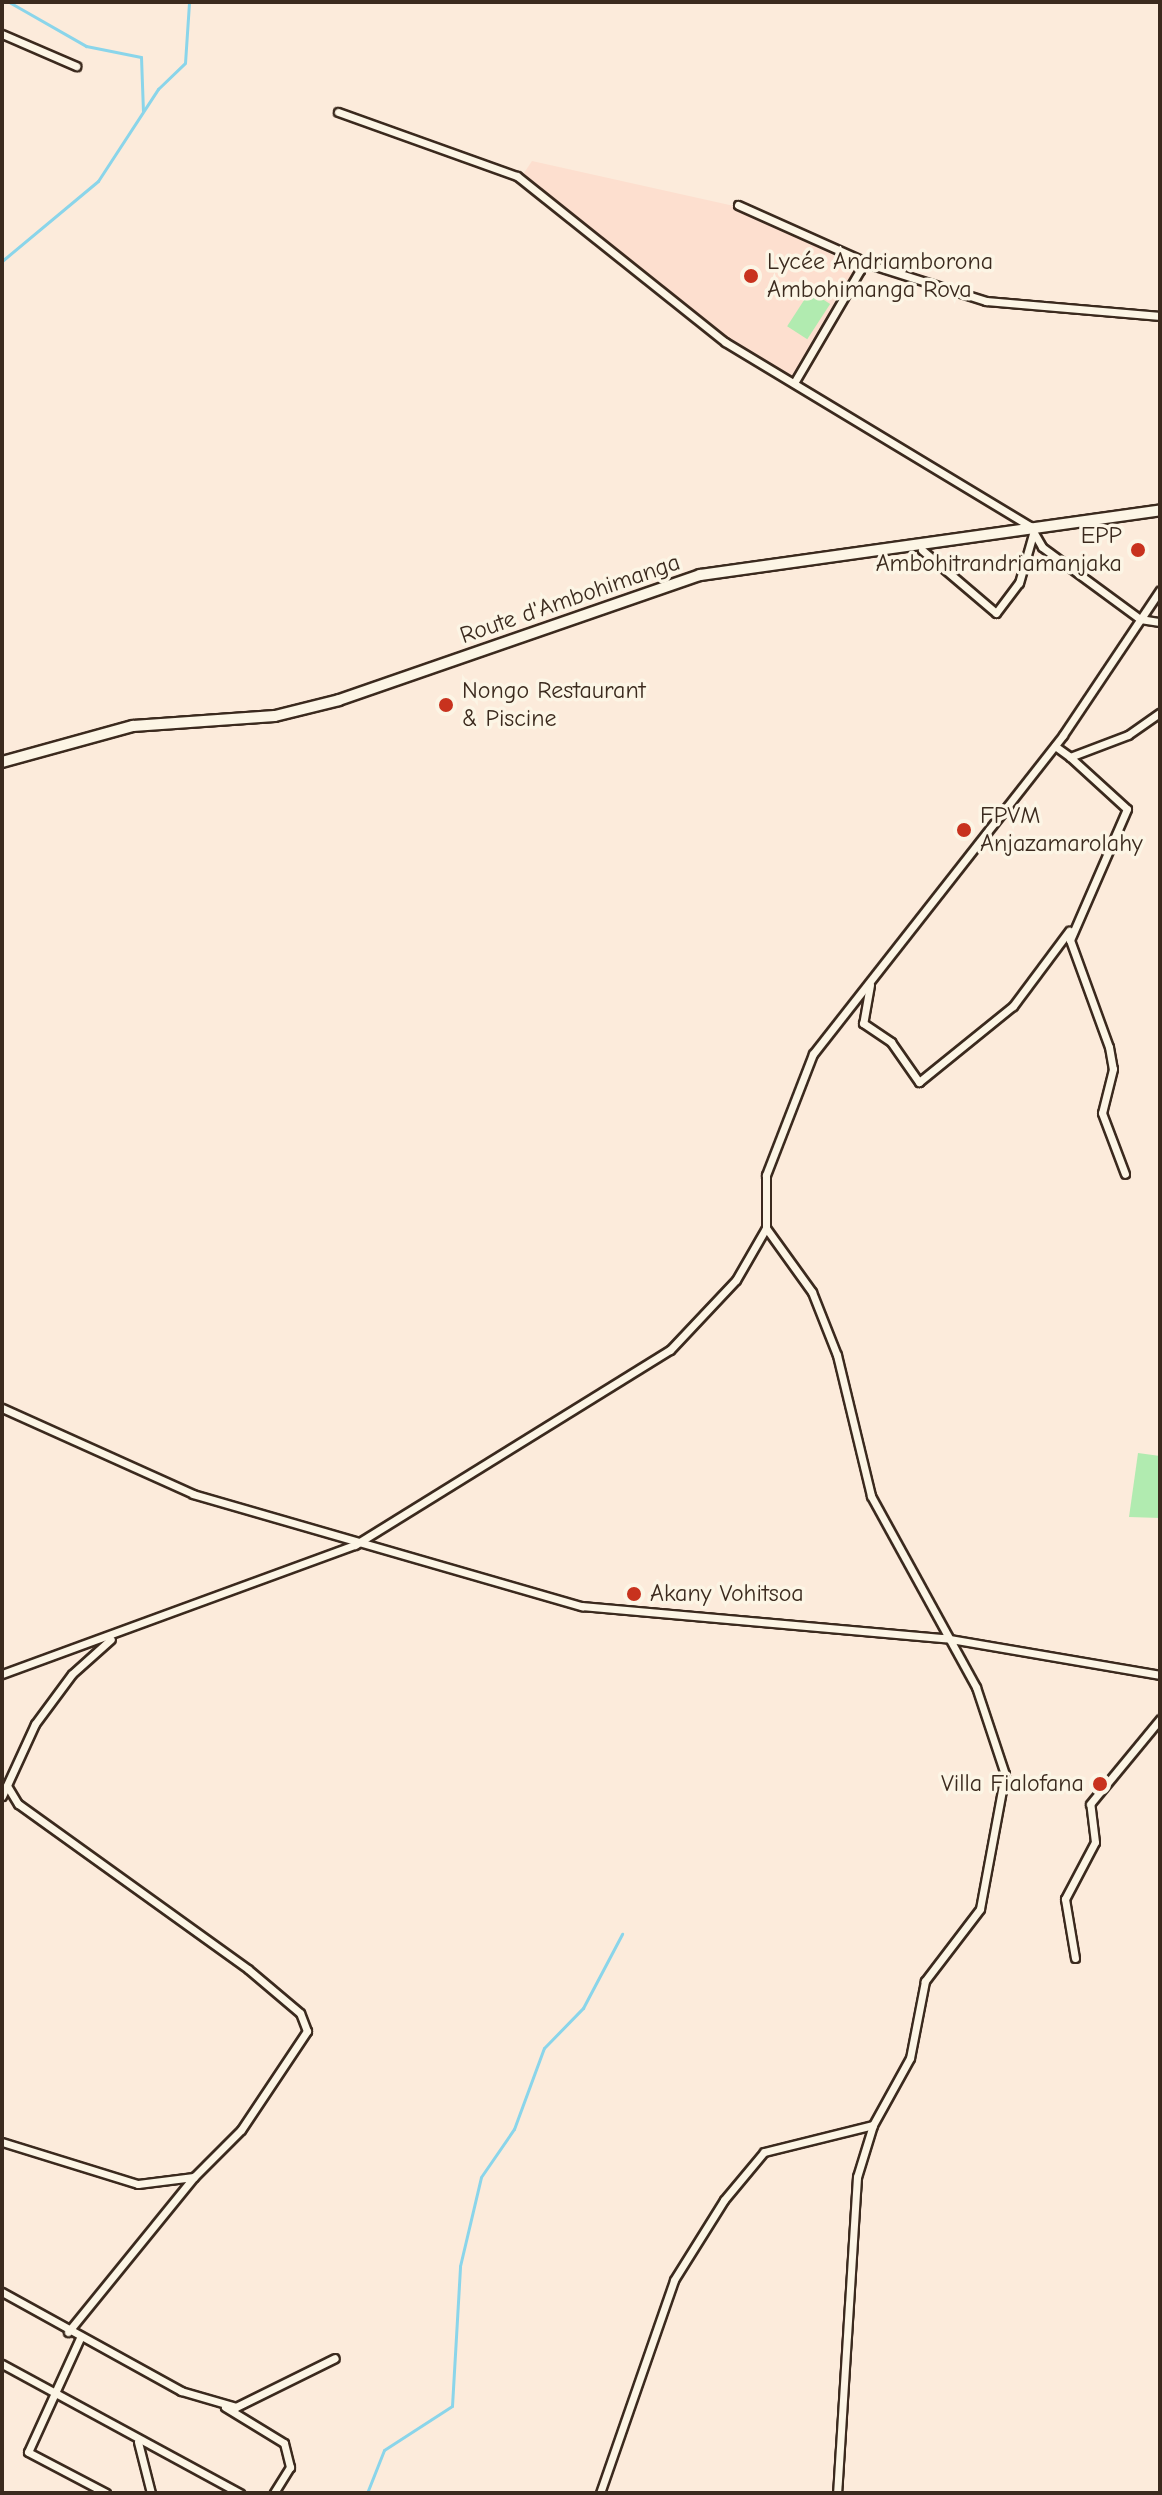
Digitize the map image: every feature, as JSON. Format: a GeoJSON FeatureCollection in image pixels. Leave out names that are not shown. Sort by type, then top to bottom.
{"type":"FeatureCollection","features":[{"type":"Feature","properties":{"kind":"street"},"geometry":{"type":"LineString","coordinates":[[2,34],[76,66]]}},
{"type":"Feature","properties":{"kind":"street"},"geometry":{"type":"LineString","coordinates":[[338,112],[517,176],[725,342],[1032,530],[1140,619],[1160,622]]}},
{"type":"Feature","properties":{"kind":"street"},"geometry":{"type":"LineString","coordinates":[[738,205],[859,260],[986,301],[1160,316]]}},
{"type":"Feature","properties":{"kind":"street"},"geometry":{"type":"LineString","coordinates":[[794,383],[860,270],[859,260]]}},
{"type":"Feature","properties":{"kind":"street","name":"Route d'Ambohimanga"},"geometry":{"type":"LineString","coordinates":[[2,762],[133,726],[275,716],[339,700],[700,575],[1160,510]]}},
{"type":"Feature","properties":{"kind":"street"},"geometry":{"type":"LineString","coordinates":[[922,550],[996,613],[1019,583],[1032,530]]}},
{"type":"Feature","properties":{"kind":"street"},"geometry":{"type":"LineString","coordinates":[[2,1674],[114,1636],[355,1545],[670,1350],[736,1280],[766,1228],[766,1175],[800,1082],[871,981],[1055,746],[1160,590]]}},
{"type":"Feature","properties":{"kind":"street"},"geometry":{"type":"LineString","coordinates":[[1070,757],[1128,735],[1160,713]]}},
{"type":"Feature","properties":{"kind":"street"},"geometry":{"type":"LineString","coordinates":[[871,981],[863,1023],[891,1042],[919,1082],[1013,1006],[1070,930],[1127,809],[1055,746]]}},
{"type":"Feature","properties":{"kind":"street"},"geometry":{"type":"LineString","coordinates":[[1070,930],[1089,1008],[1109,1047],[1113,1069],[1102,1113],[1125,1174]]}},
{"type":"Feature","properties":{"kind":"street"},"geometry":{"type":"LineString","coordinates":[[766,1228],[812,1292],[837,1355],[871,1496],[944,1638],[976,1687],[1001,1752],[1001,1820],[980,1909],[925,1981],[910,2058],[873,2125],[857,2177],[837,2493]]}},
{"type":"Feature","properties":{"kind":"street"},"geometry":{"type":"LineString","coordinates":[[2,1408],[193,1494],[355,1545],[582,1606],[944,1638],[1160,1675]]}},
{"type":"Feature","properties":{"kind":"street"},"geometry":{"type":"LineString","coordinates":[[2,1796],[35,1724],[72,1674],[114,1636]]}},
{"type":"Feature","properties":{"kind":"street"},"geometry":{"type":"LineString","coordinates":[[1075,1958],[1065,1899],[1095,1842],[1090,1804],[1160,1719]]}},
{"type":"Feature","properties":{"kind":"street"},"geometry":{"type":"LineString","coordinates":[[7,1786],[18,1804],[124,1874],[300,2013],[307,2031],[295,2054],[68,2332]]}},
{"type":"Feature","properties":{"kind":"street"},"geometry":{"type":"LineString","coordinates":[[600,2493],[674,2280],[724,2200],[764,2152],[873,2125]]}},
{"type":"Feature","properties":{"kind":"street"},"geometry":{"type":"LineString","coordinates":[[2,2142],[138,2184],[194,2177]]}},
{"type":"Feature","properties":{"kind":"street"},"geometry":{"type":"LineString","coordinates":[[2,2292],[68,2332],[211,2400],[284,2443],[290,2467],[274,2493]]}},
{"type":"Feature","properties":{"kind":"street"},"geometry":{"type":"LineString","coordinates":[[80,2338],[28,2452],[106,2493]]}},
{"type":"Feature","properties":{"kind":"street"},"geometry":{"type":"LineString","coordinates":[[211,2400],[236,2407],[335,2358]]}},
{"type":"Feature","properties":{"kind":"street"},"geometry":{"type":"LineString","coordinates":[[2,2364],[54,2396],[240,2493]]}},
{"type":"Feature","properties":{"kind":"street"},"geometry":{"type":"LineString","coordinates":[[137,2440],[151,2493]]}},
{"type":"Feature","properties":{"kind":"shaded area","name":"Lycée Andriamborona Ambohimanga Rova"},"geometry":{"type":"Polygon","coordinates":[[[532,161],[734,206],[857,267],[791,377],[730,342],[522,176],[532,161]]]}},
{"type":"Feature","properties":{"kind":"green space"},"geometry":{"type":"Polygon","coordinates":[[[810,291],[830,304],[807,339],[787,326],[810,291]]]}},
{"type":"Feature","properties":{"kind":"green space"},"geometry":{"type":"Polygon","coordinates":[[[1138,1453],[1160,1456],[1160,1518],[1129,1517],[1138,1453]]]}},
{"type":"Feature","properties":{"kind":"waterway"},"geometry":{"type":"LineString","coordinates":[[9,2],[86,46],[141,57],[143,111]]}},
{"type":"Feature","properties":{"kind":"waterway"},"geometry":{"type":"LineString","coordinates":[[2,261],[98,181],[158,89],[185,63],[189,2]]}},
{"type":"Feature","properties":{"kind":"waterway"},"geometry":{"type":"LineString","coordinates":[[367,2493],[384,2450],[452,2406],[460,2266],[481,2177],[514,2129],[544,2048],[583,2008],[622,1934]]}},
{"type":"Feature","properties":{"kind":"place","name":"Lycée Andriamborona Ambohimanga Rova"},"geometry":{"type":"Point","coordinates":[751,276]}},
{"type":"Feature","properties":{"kind":"place","name":"EPP Ambohitrandriamanjaka"},"geometry":{"type":"Point","coordinates":[1138,550]}},
{"type":"Feature","properties":{"kind":"place","name":"Nongo Restaurant & Piscine"},"geometry":{"type":"Point","coordinates":[446,705]}},
{"type":"Feature","properties":{"kind":"place","name":"FPVM Anjazamarolahy"},"geometry":{"type":"Point","coordinates":[964,830]}},
{"type":"Feature","properties":{"kind":"place","name":"Akany Vohitsoa"},"geometry":{"type":"Point","coordinates":[634,1594]}},
{"type":"Feature","properties":{"kind":"place","name":"Villa Fialofana"},"geometry":{"type":"Point","coordinates":[1100,1784]}}]}
